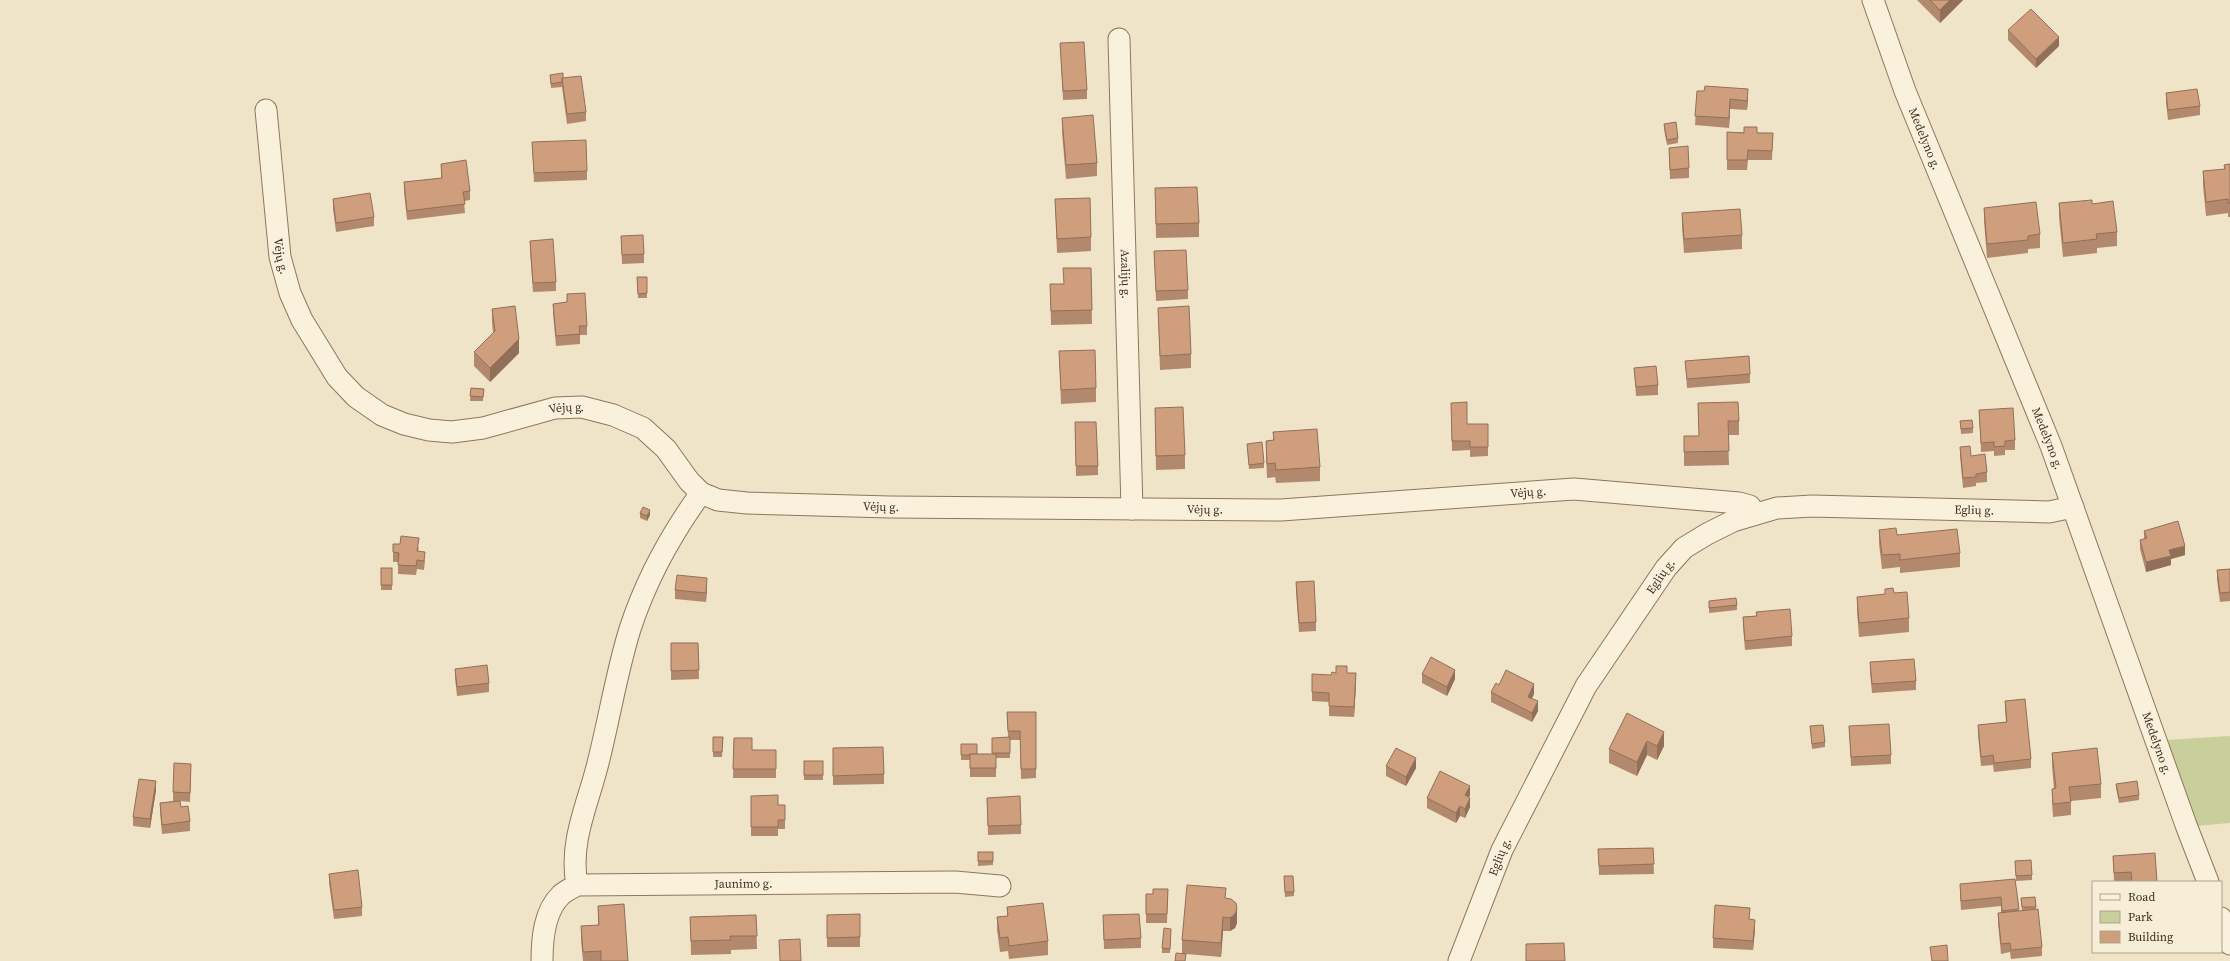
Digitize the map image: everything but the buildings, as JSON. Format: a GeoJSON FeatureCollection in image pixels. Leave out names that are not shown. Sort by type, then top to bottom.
{"type":"FeatureCollection","features":[{"type":"Feature","properties":{"kind":"street","name":"Medelyno g."},"geometry":{"type":"LineString","coordinates":[[1873,0],[1905,91],[2051,446],[2186,825],[2208,881]]}},
{"type":"Feature","properties":{"kind":"street","name":"Azalijų g."},"geometry":{"type":"LineString","coordinates":[[1120,39],[1132,509]]}},
{"type":"Feature","properties":{"kind":"street","name":"Vėjų g."},"geometry":{"type":"LineString","coordinates":[[266,110],[276,228],[280,257],[290,293],[302,320],[337,377],[356,397],[382,414],[404,424],[429,430],[452,432],[483,428],[555,408],[582,407],[613,414],[643,428],[655,438],[689,481],[701,492],[718,500],[747,503],[1281,510],[1574,489],[1661,495],[1739,503],[1750,506],[1754,514]]}},
{"type":"Feature","properties":{"kind":"street"},"geometry":{"type":"LineString","coordinates":[[542,961],[542,941],[550,912],[561,894],[577,885],[574,864],[581,818],[597,768],[616,682],[630,628],[649,580],[681,522],[701,492]]}},
{"type":"Feature","properties":{"kind":"street","name":"Eglių g."},"geometry":{"type":"LineString","coordinates":[[1459,961],[1502,850],[1586,686],[1666,568],[1684,548],[1720,527],[1754,514],[1777,508],[1812,506],[2049,512],[2073,507]]}},
{"type":"Feature","properties":{"kind":"street","name":"Jaunimo g."},"geometry":{"type":"LineString","coordinates":[[577,885],[955,882],[1000,886]]}},
{"type":"Feature","properties":{"kind":"street"},"geometry":{"type":"LineString","coordinates":[[2222,921],[2230,944]]}},
{"type":"Feature","properties":{"kind":"green space"},"geometry":{"type":"Polygon","coordinates":[[[2230,736],[2230,823],[2197,826],[2165,740],[2230,736]]]}}]}
